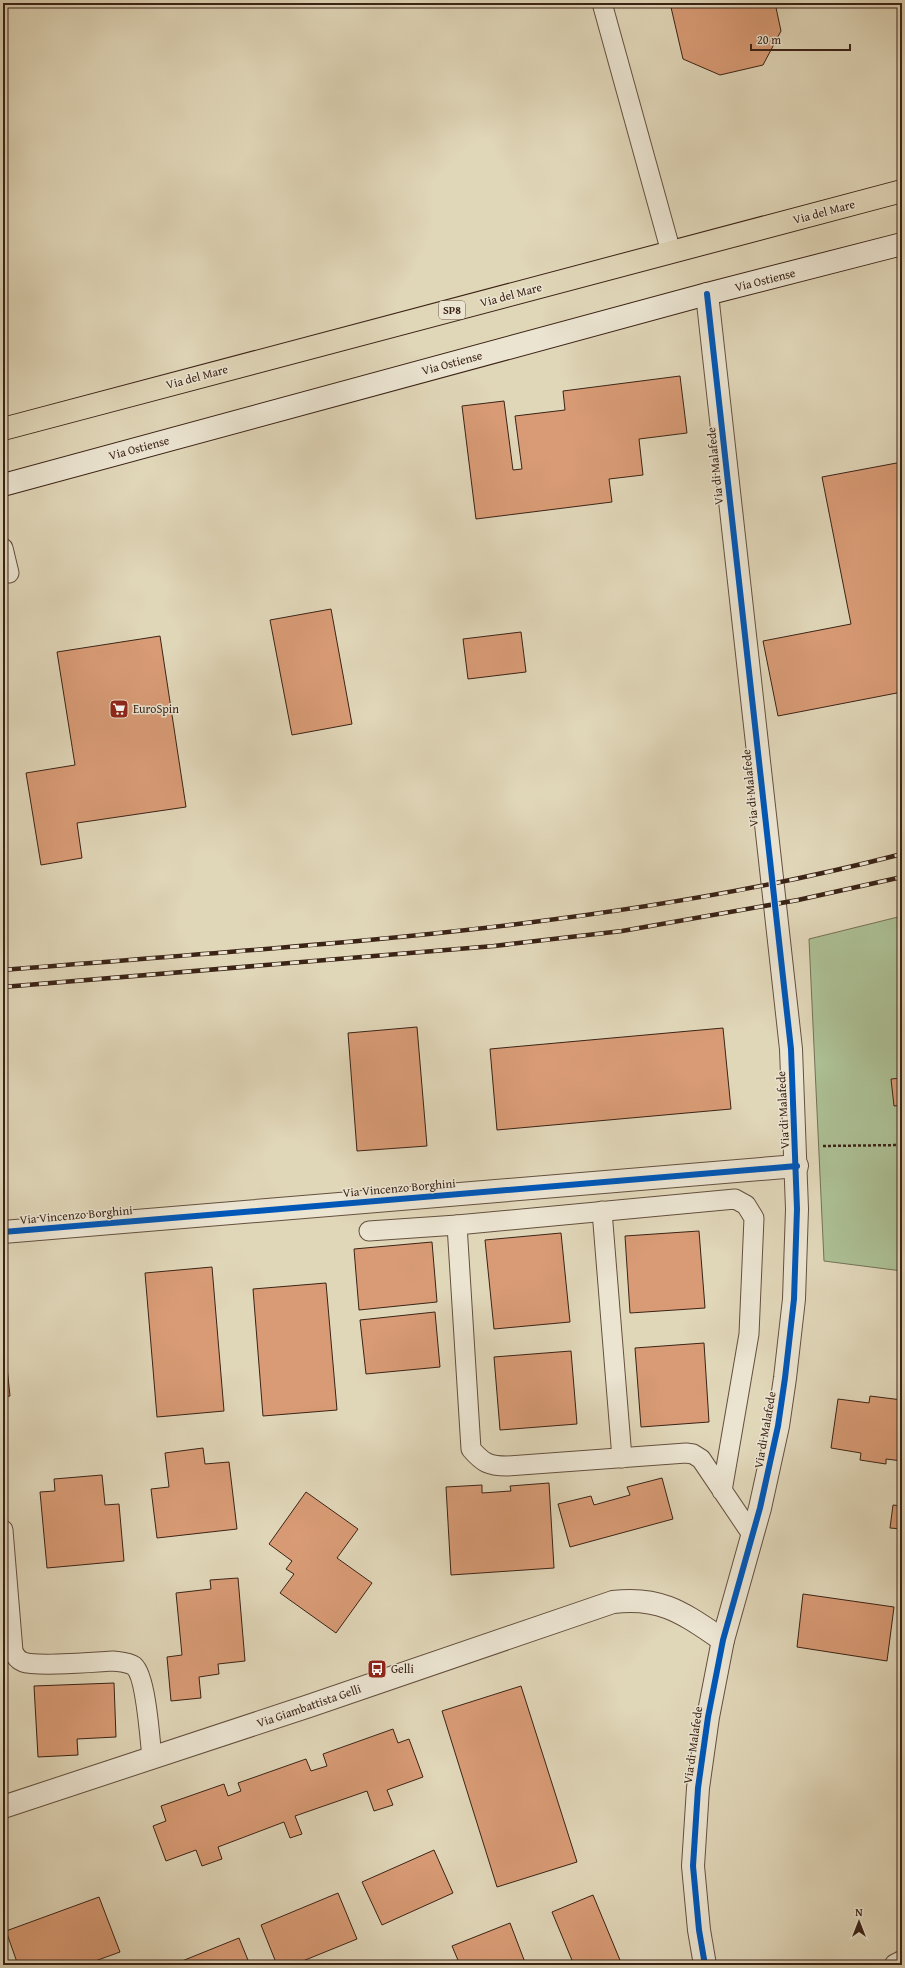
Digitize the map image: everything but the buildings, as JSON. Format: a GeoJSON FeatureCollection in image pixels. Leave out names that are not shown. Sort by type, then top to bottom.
{"type":"FeatureCollection","features":[{"type":"Feature","properties":{"kind":"main road","name":"Via del Mare"},"geometry":{"type":"LineString","coordinates":[[3,429],[902,191]]}},
{"type":"Feature","properties":{"kind":"street","name":"Via Ostiense"},"geometry":{"type":"LineString","coordinates":[[3,485],[707,294],[902,244]]}},
{"type":"Feature","properties":{"kind":"street","name":"Via di Malafede"},"geometry":{"type":"LineString","coordinates":[[704,1965],[694,1887],[695,1828],[698,1788],[708,1717],[723,1640],[769,1474],[787,1364],[796,1274],[796,1156],[791,1049],[769,863],[707,294]]}},
{"type":"Feature","properties":{"kind":"street","name":"Via Vincenzo Borghini"},"geometry":{"type":"LineString","coordinates":[[3,1232],[796,1156]]}},
{"type":"Feature","properties":{"kind":"street","name":"Via Giambattista Gelli"},"geometry":{"type":"LineString","coordinates":[[3,1807],[613,1602],[641,1601],[676,1610],[723,1640]]}},
{"type":"Feature","properties":{"kind":"street"},"geometry":{"type":"LineString","coordinates":[[896,1965],[902,1962]]}},
{"type":"Feature","properties":{"kind":"lane"},"geometry":{"type":"LineString","coordinates":[[602,3],[671,252]]}},
{"type":"Feature","properties":{"kind":"lane"},"geometry":{"type":"LineString","coordinates":[[3,548],[8,573]]}},
{"type":"Feature","properties":{"kind":"lane"},"geometry":{"type":"LineString","coordinates":[[369,1231],[457,1225],[735,1199],[746,1205],[754,1218],[749,1334],[722,1491]]}},
{"type":"Feature","properties":{"kind":"lane"},"geometry":{"type":"LineString","coordinates":[[602,1211],[622,1458]]}},
{"type":"Feature","properties":{"kind":"lane"},"geometry":{"type":"LineString","coordinates":[[457,1225],[472,1449],[480,1460],[492,1466],[507,1466],[686,1453],[693,1454],[701,1459],[753,1536]]}},
{"type":"Feature","properties":{"kind":"lane"},"geometry":{"type":"LineString","coordinates":[[3,1530],[13,1651],[17,1658],[24,1662],[38,1663],[113,1661],[125,1662],[134,1667],[139,1673],[143,1686],[152,1758]]}},
{"type":"Feature","properties":{"kind":"path"},"geometry":{"type":"LineString","coordinates":[[796,1156],[902,1145]]}},
{"type":"Feature","properties":{"kind":"green space"},"geometry":{"type":"Polygon","coordinates":[[[902,916],[902,1271],[824,1261],[809,939],[902,916]]]}},
{"type":"Feature","properties":{"kind":"railway"},"geometry":{"type":"LineString","coordinates":[[3,970],[342,942],[568,918],[680,901],[792,880],[902,854]]}},
{"type":"Feature","properties":{"kind":"railway"},"geometry":{"type":"LineString","coordinates":[[3,987],[494,946],[622,931],[798,900],[902,877]]}},
{"type":"Feature","properties":{"kind":"cycle path"},"geometry":{"type":"LineString","coordinates":[[705,1965],[699,1930],[693,1866],[698,1788],[708,1717],[723,1640],[760,1508],[778,1426],[794,1299],[797,1209],[791,1049],[707,294]]}},
{"type":"Feature","properties":{"kind":"cycle path"},"geometry":{"type":"LineString","coordinates":[[3,1232],[797,1166]]}},
{"type":"Feature","properties":{"kind":"place","name":"EuroSpin"},"geometry":{"type":"Point","coordinates":[119,709]}},
{"type":"Feature","properties":{"kind":"place","name":"Gelli"},"geometry":{"type":"Point","coordinates":[377,1669]}}]}
